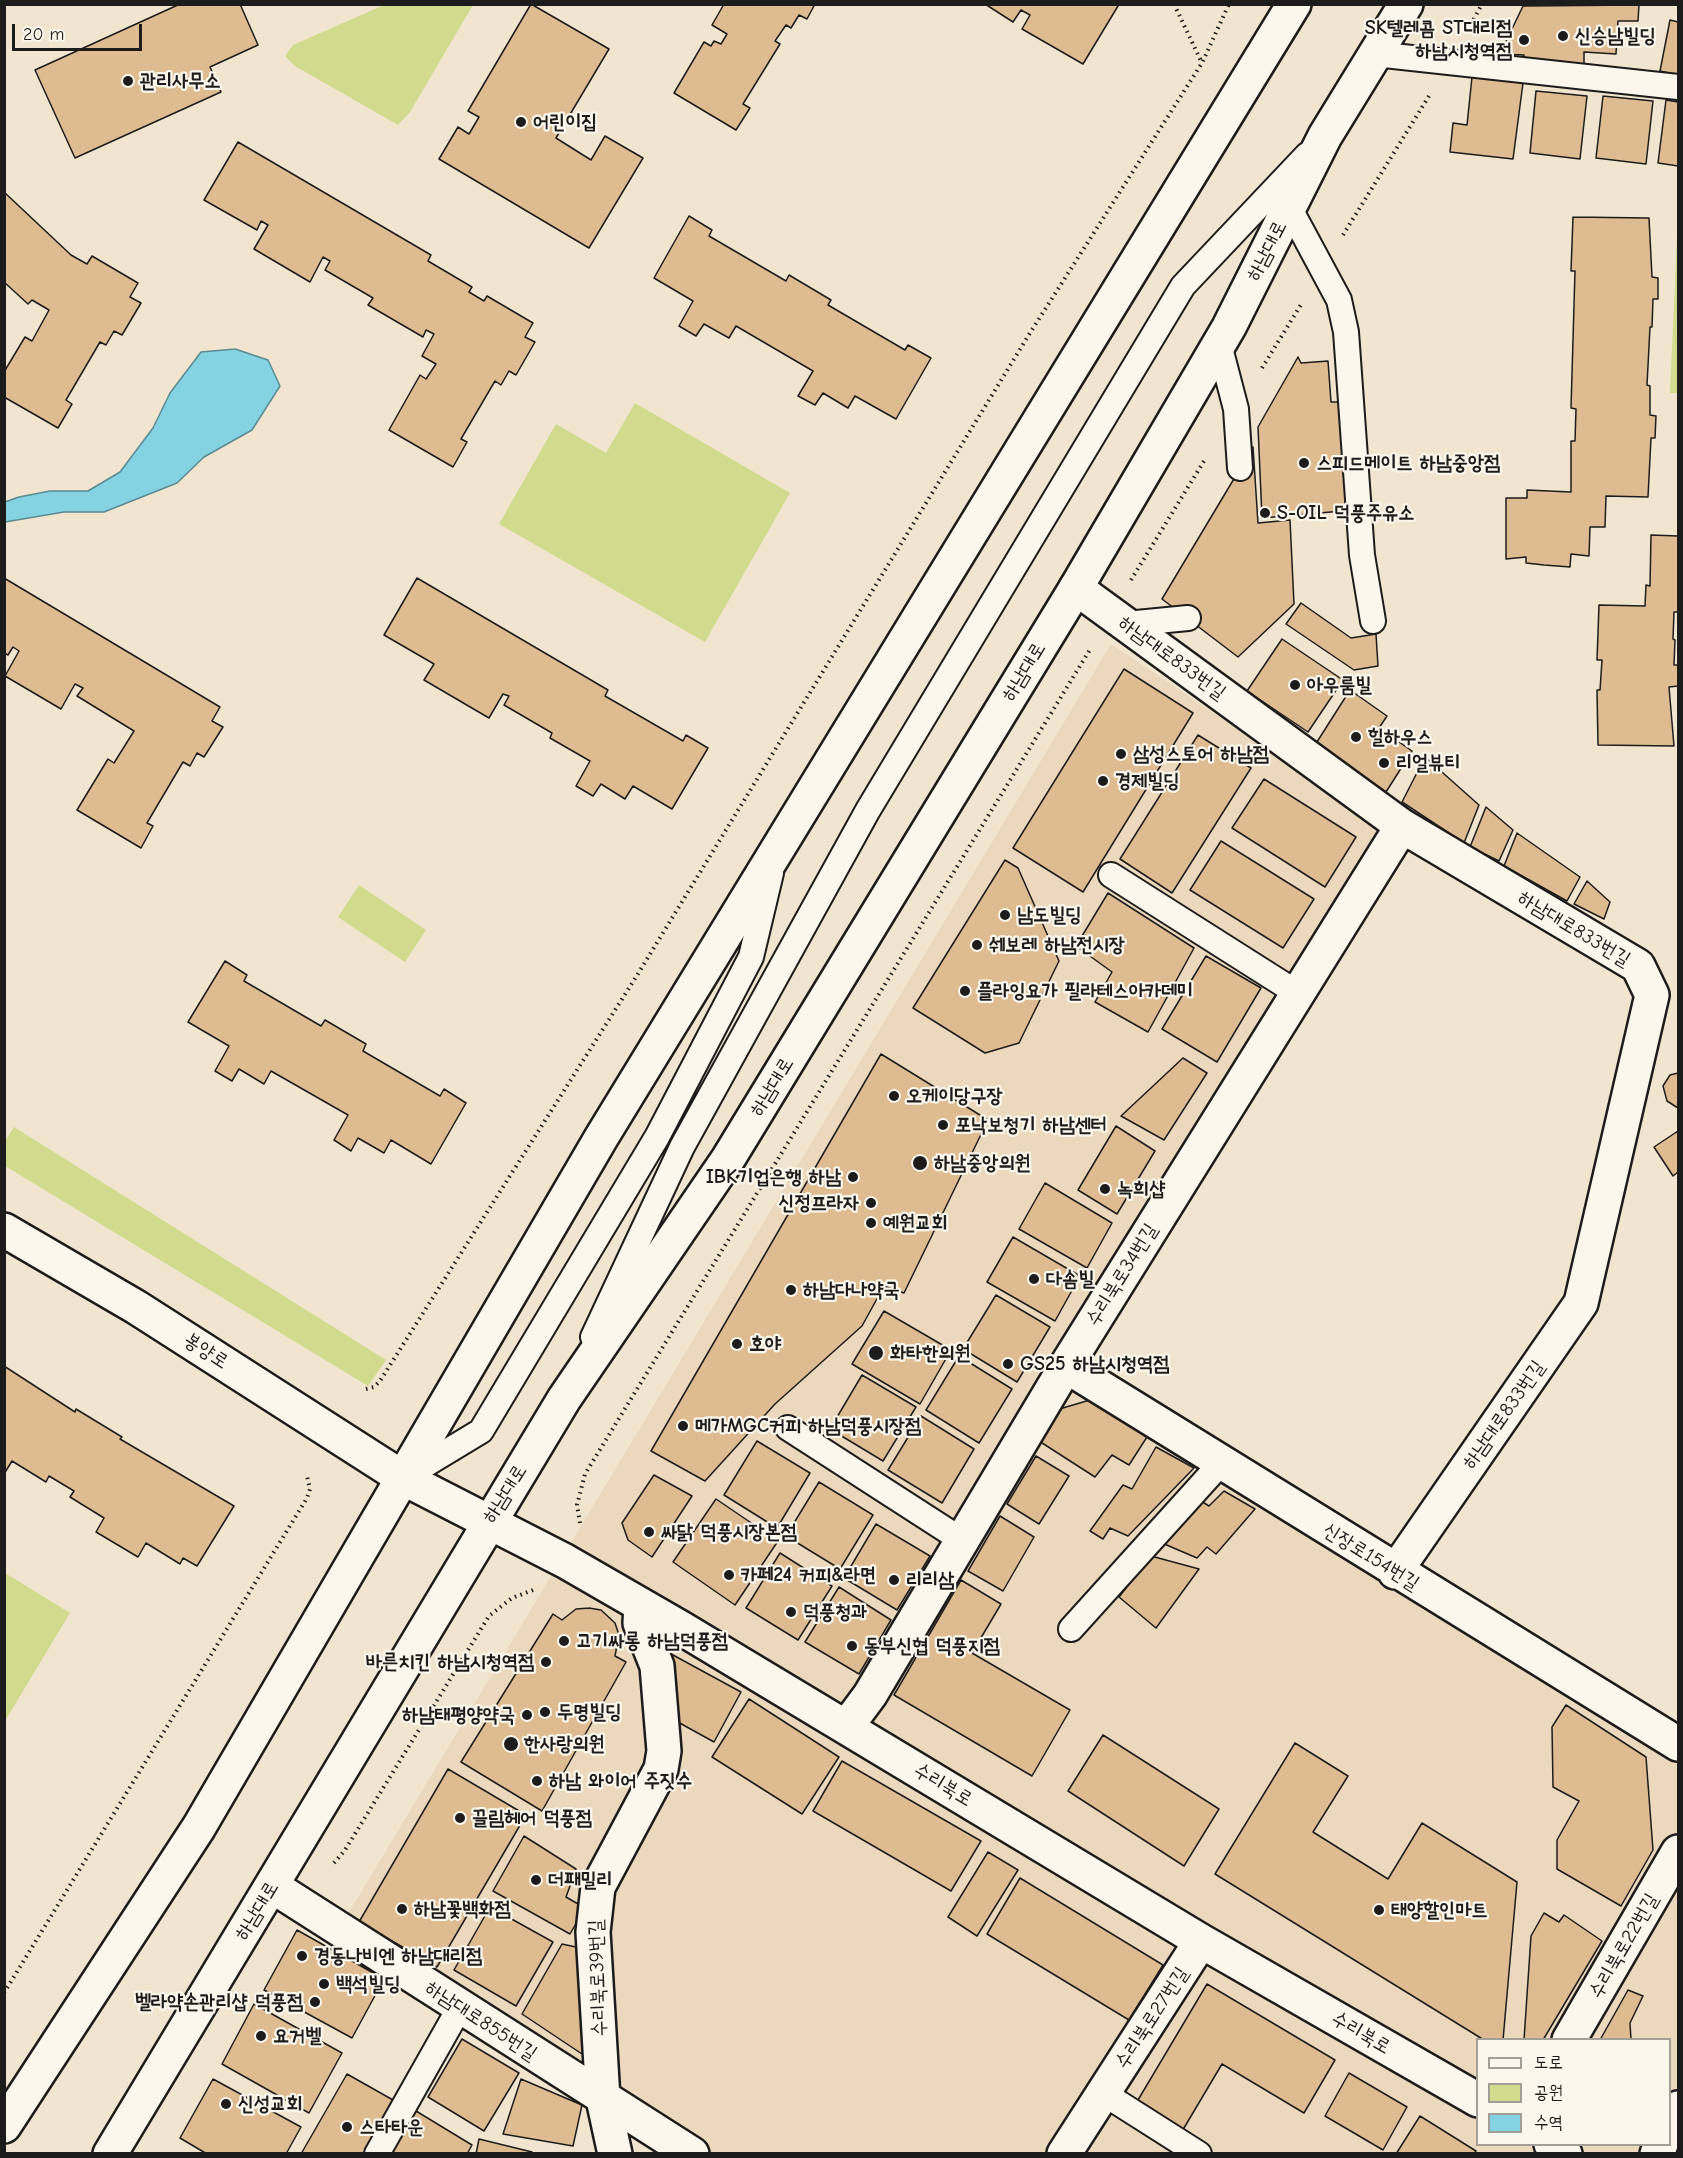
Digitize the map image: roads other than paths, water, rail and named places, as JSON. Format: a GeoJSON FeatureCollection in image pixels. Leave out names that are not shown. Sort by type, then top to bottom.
{"type":"FeatureCollection","features":[{"type":"Feature","properties":{"kind":"street","name":"하남대로"},"geometry":{"type":"LineString","coordinates":[[110,2154],[488,1521],[564,1399],[728,1159],[1076,588],[1219,344],[1325,136],[1406,4]]}},
{"type":"Feature","properties":{"kind":"street"},"geometry":{"type":"LineString","coordinates":[[4,2126],[199,1827],[608,1128],[1287,10]]}},
{"type":"Feature","properties":{"kind":"street","name":"하남대로833번길"},"geometry":{"type":"LineString","coordinates":[[1076,588],[1401,826],[1638,966],[1652,995],[1581,1303],[1395,1572]]}},
{"type":"Feature","properties":{"kind":"street","name":"수리북로34번길"},"geometry":{"type":"LineString","coordinates":[[846,1726],[870,1695],[960,1539],[1401,826]]}},
{"type":"Feature","properties":{"kind":"street","name":"봉양로"},"geometry":{"type":"LineString","coordinates":[[4,1230],[135,1306],[403,1478]]}},
{"type":"Feature","properties":{"kind":"street","name":"신장로154번길"},"geometry":{"type":"LineString","coordinates":[[1066,1366],[1395,1572],[1678,1744]]}},
{"type":"Feature","properties":{"kind":"street","name":"수리북로"},"geometry":{"type":"LineString","coordinates":[[403,1478],[488,1521],[641,1605],[1201,1941],[1476,2099]]}},
{"type":"Feature","properties":{"kind":"street","name":"수리북로39번길"},"geometry":{"type":"LineString","coordinates":[[615,2154],[603,2099],[593,1932],[598,1887],[661,1769],[664,1751],[657,1666],[640,1623],[641,1605]]}},
{"type":"Feature","properties":{"kind":"street","name":"수리북로22번길"},"geometry":{"type":"LineString","coordinates":[[1570,2038],[1678,1852]]}},
{"type":"Feature","properties":{"kind":"street","name":"하남대로855번길"},"geometry":{"type":"LineString","coordinates":[[272,1886],[692,2154]]}},
{"type":"Feature","properties":{"kind":"street","name":"수리북로27번길"},"geometry":{"type":"LineString","coordinates":[[1064,2154],[1201,1941]]}},
{"type":"Feature","properties":{"kind":"street"},"geometry":{"type":"LineString","coordinates":[[1671,2125],[1678,2108]]}},
{"type":"Feature","properties":{"kind":"lane"},"geometry":{"type":"LineString","coordinates":[[1375,54],[1678,87]]}},
{"type":"Feature","properties":{"kind":"lane"},"geometry":{"type":"LineString","coordinates":[[564,1399],[682,1146],[862,820],[1183,286],[1325,136]]}},
{"type":"Feature","properties":{"kind":"lane"},"geometry":{"type":"LineString","coordinates":[[1289,207],[1339,300],[1346,332],[1362,555],[1372,621]]}},
{"type":"Feature","properties":{"kind":"lane"},"geometry":{"type":"LineString","coordinates":[[1219,344],[1236,409],[1240,468]]}},
{"type":"Feature","properties":{"kind":"lane"},"geometry":{"type":"LineString","coordinates":[[1118,618],[1188,618]]}},
{"type":"Feature","properties":{"kind":"lane"},"geometry":{"type":"LineString","coordinates":[[403,1478],[481,1431],[657,1137],[751,957],[775,856]]}},
{"type":"Feature","properties":{"kind":"lane"},"geometry":{"type":"LineString","coordinates":[[1111,875],[1297,993]]}},
{"type":"Feature","properties":{"kind":"lane"},"geometry":{"type":"LineString","coordinates":[[788,1428],[960,1539]]}},
{"type":"Feature","properties":{"kind":"lane"},"geometry":{"type":"LineString","coordinates":[[1071,1629],[1221,1463]]}},
{"type":"Feature","properties":{"kind":"lane"},"geometry":{"type":"LineString","coordinates":[[377,2154],[460,2007]]}},
{"type":"Feature","properties":{"kind":"lane"},"geometry":{"type":"LineString","coordinates":[[1103,2093],[1199,2154]]}},
{"type":"Feature","properties":{"kind":"water"},"geometry":{"type":"Polygon","coordinates":[[[235,349],[268,360],[280,386],[252,430],[204,457],[177,483],[104,512],[64,512],[5,522],[5,502],[50,491],[88,491],[120,472],[153,428],[170,393],[201,352],[235,349]]]}},
{"type":"Feature","properties":{"kind":"place","name":"신승남빌딩"},"geometry":{"type":"Point","coordinates":[1563,36]}},
{"type":"Feature","properties":{"kind":"place","name":"SK텔레콤 ST대리점 하남시청역점"},"geometry":{"type":"Point","coordinates":[1524,40]}},
{"type":"Feature","properties":{"kind":"place","name":"관리사무소"},"geometry":{"type":"Point","coordinates":[128,81]}},
{"type":"Feature","properties":{"kind":"place","name":"어린이집"},"geometry":{"type":"Point","coordinates":[521,122]}},
{"type":"Feature","properties":{"kind":"place","name":"스피드메이트 하남중앙점"},"geometry":{"type":"Point","coordinates":[1304,463]}},
{"type":"Feature","properties":{"kind":"place","name":"S-OIL 덕풍주유소"},"geometry":{"type":"Point","coordinates":[1265,513]}},
{"type":"Feature","properties":{"kind":"place","name":"아우룸빌"},"geometry":{"type":"Point","coordinates":[1295,685]}},
{"type":"Feature","properties":{"kind":"place","name":"힐하우스"},"geometry":{"type":"Point","coordinates":[1356,737]}},
{"type":"Feature","properties":{"kind":"place","name":"삼성스토어 하남점"},"geometry":{"type":"Point","coordinates":[1121,754]}},
{"type":"Feature","properties":{"kind":"place","name":"리얼뷰티"},"geometry":{"type":"Point","coordinates":[1384,763]}},
{"type":"Feature","properties":{"kind":"place","name":"경제빌딩"},"geometry":{"type":"Point","coordinates":[1103,781]}},
{"type":"Feature","properties":{"kind":"place","name":"남도빌딩"},"geometry":{"type":"Point","coordinates":[1005,915]}},
{"type":"Feature","properties":{"kind":"place","name":"쉐보레 하남전시장"},"geometry":{"type":"Point","coordinates":[977,945]}},
{"type":"Feature","properties":{"kind":"place","name":"플라잉요가 필라테스아카데미"},"geometry":{"type":"Point","coordinates":[965,991]}},
{"type":"Feature","properties":{"kind":"place","name":"오케이당구장"},"geometry":{"type":"Point","coordinates":[894,1096]}},
{"type":"Feature","properties":{"kind":"place","name":"포낙보청기 하남센터"},"geometry":{"type":"Point","coordinates":[943,1125]}},
{"type":"Feature","properties":{"kind":"place","name":"하남중앙의원"},"geometry":{"type":"Point","coordinates":[920,1163]}},
{"type":"Feature","properties":{"kind":"place","name":"IBK기업은행 하남"},"geometry":{"type":"Point","coordinates":[853,1177]}},
{"type":"Feature","properties":{"kind":"place","name":"녹희샵"},"geometry":{"type":"Point","coordinates":[1105,1189]}},
{"type":"Feature","properties":{"kind":"place","name":"신정프라자"},"geometry":{"type":"Point","coordinates":[871,1203]}},
{"type":"Feature","properties":{"kind":"place","name":"예원교회"},"geometry":{"type":"Point","coordinates":[871,1223]}},
{"type":"Feature","properties":{"kind":"place","name":"다솜빌"},"geometry":{"type":"Point","coordinates":[1034,1279]}},
{"type":"Feature","properties":{"kind":"place","name":"하남다나약국"},"geometry":{"type":"Point","coordinates":[791,1290]}},
{"type":"Feature","properties":{"kind":"place","name":"호야"},"geometry":{"type":"Point","coordinates":[737,1344]}},
{"type":"Feature","properties":{"kind":"place","name":"화타한의원"},"geometry":{"type":"Point","coordinates":[876,1353]}},
{"type":"Feature","properties":{"kind":"place","name":"GS25 하남시청역점"},"geometry":{"type":"Point","coordinates":[1008,1364]}},
{"type":"Feature","properties":{"kind":"place","name":"메가MGC커피 하남덕풍시장점"},"geometry":{"type":"Point","coordinates":[683,1426]}},
{"type":"Feature","properties":{"kind":"place","name":"싸닭 덕풍시장본점"},"geometry":{"type":"Point","coordinates":[649,1532]}},
{"type":"Feature","properties":{"kind":"place","name":"카페24 커피&라면"},"geometry":{"type":"Point","coordinates":[729,1575]}},
{"type":"Feature","properties":{"kind":"place","name":"리리삼"},"geometry":{"type":"Point","coordinates":[894,1580]}},
{"type":"Feature","properties":{"kind":"place","name":"덕풍청과"},"geometry":{"type":"Point","coordinates":[791,1612]}},
{"type":"Feature","properties":{"kind":"place","name":"고기싸롱 하남덕풍점"},"geometry":{"type":"Point","coordinates":[564,1641]}},
{"type":"Feature","properties":{"kind":"place","name":"동부신협 덕풍지점"},"geometry":{"type":"Point","coordinates":[852,1646]}},
{"type":"Feature","properties":{"kind":"place","name":"바른치킨 하남시청역점"},"geometry":{"type":"Point","coordinates":[546,1662]}},
{"type":"Feature","properties":{"kind":"place","name":"두명빌딩"},"geometry":{"type":"Point","coordinates":[545,1712]}},
{"type":"Feature","properties":{"kind":"place","name":"하남태평양약국"},"geometry":{"type":"Point","coordinates":[527,1715]}},
{"type":"Feature","properties":{"kind":"place","name":"한사랑의원"},"geometry":{"type":"Point","coordinates":[511,1744]}},
{"type":"Feature","properties":{"kind":"place","name":"하남 와이어 주짓수"},"geometry":{"type":"Point","coordinates":[537,1781]}},
{"type":"Feature","properties":{"kind":"place","name":"끌림헤어 덕풍점"},"geometry":{"type":"Point","coordinates":[460,1818]}},
{"type":"Feature","properties":{"kind":"place","name":"더패밀리"},"geometry":{"type":"Point","coordinates":[536,1880]}},
{"type":"Feature","properties":{"kind":"place","name":"하남꽃백화점"},"geometry":{"type":"Point","coordinates":[402,1909]}},
{"type":"Feature","properties":{"kind":"place","name":"태양할인마트"},"geometry":{"type":"Point","coordinates":[1379,1910]}},
{"type":"Feature","properties":{"kind":"place","name":"경동나비엔 하남대리점"},"geometry":{"type":"Point","coordinates":[302,1956]}},
{"type":"Feature","properties":{"kind":"place","name":"백석빌딩"},"geometry":{"type":"Point","coordinates":[324,1984]}},
{"type":"Feature","properties":{"kind":"place","name":"벨라약손관리샵 덕풍점"},"geometry":{"type":"Point","coordinates":[315,2002]}},
{"type":"Feature","properties":{"kind":"place","name":"요거벨"},"geometry":{"type":"Point","coordinates":[261,2036]}},
{"type":"Feature","properties":{"kind":"place","name":"신성교회"},"geometry":{"type":"Point","coordinates":[226,2104]}},
{"type":"Feature","properties":{"kind":"place","name":"스타타운"},"geometry":{"type":"Point","coordinates":[347,2127]}}]}
